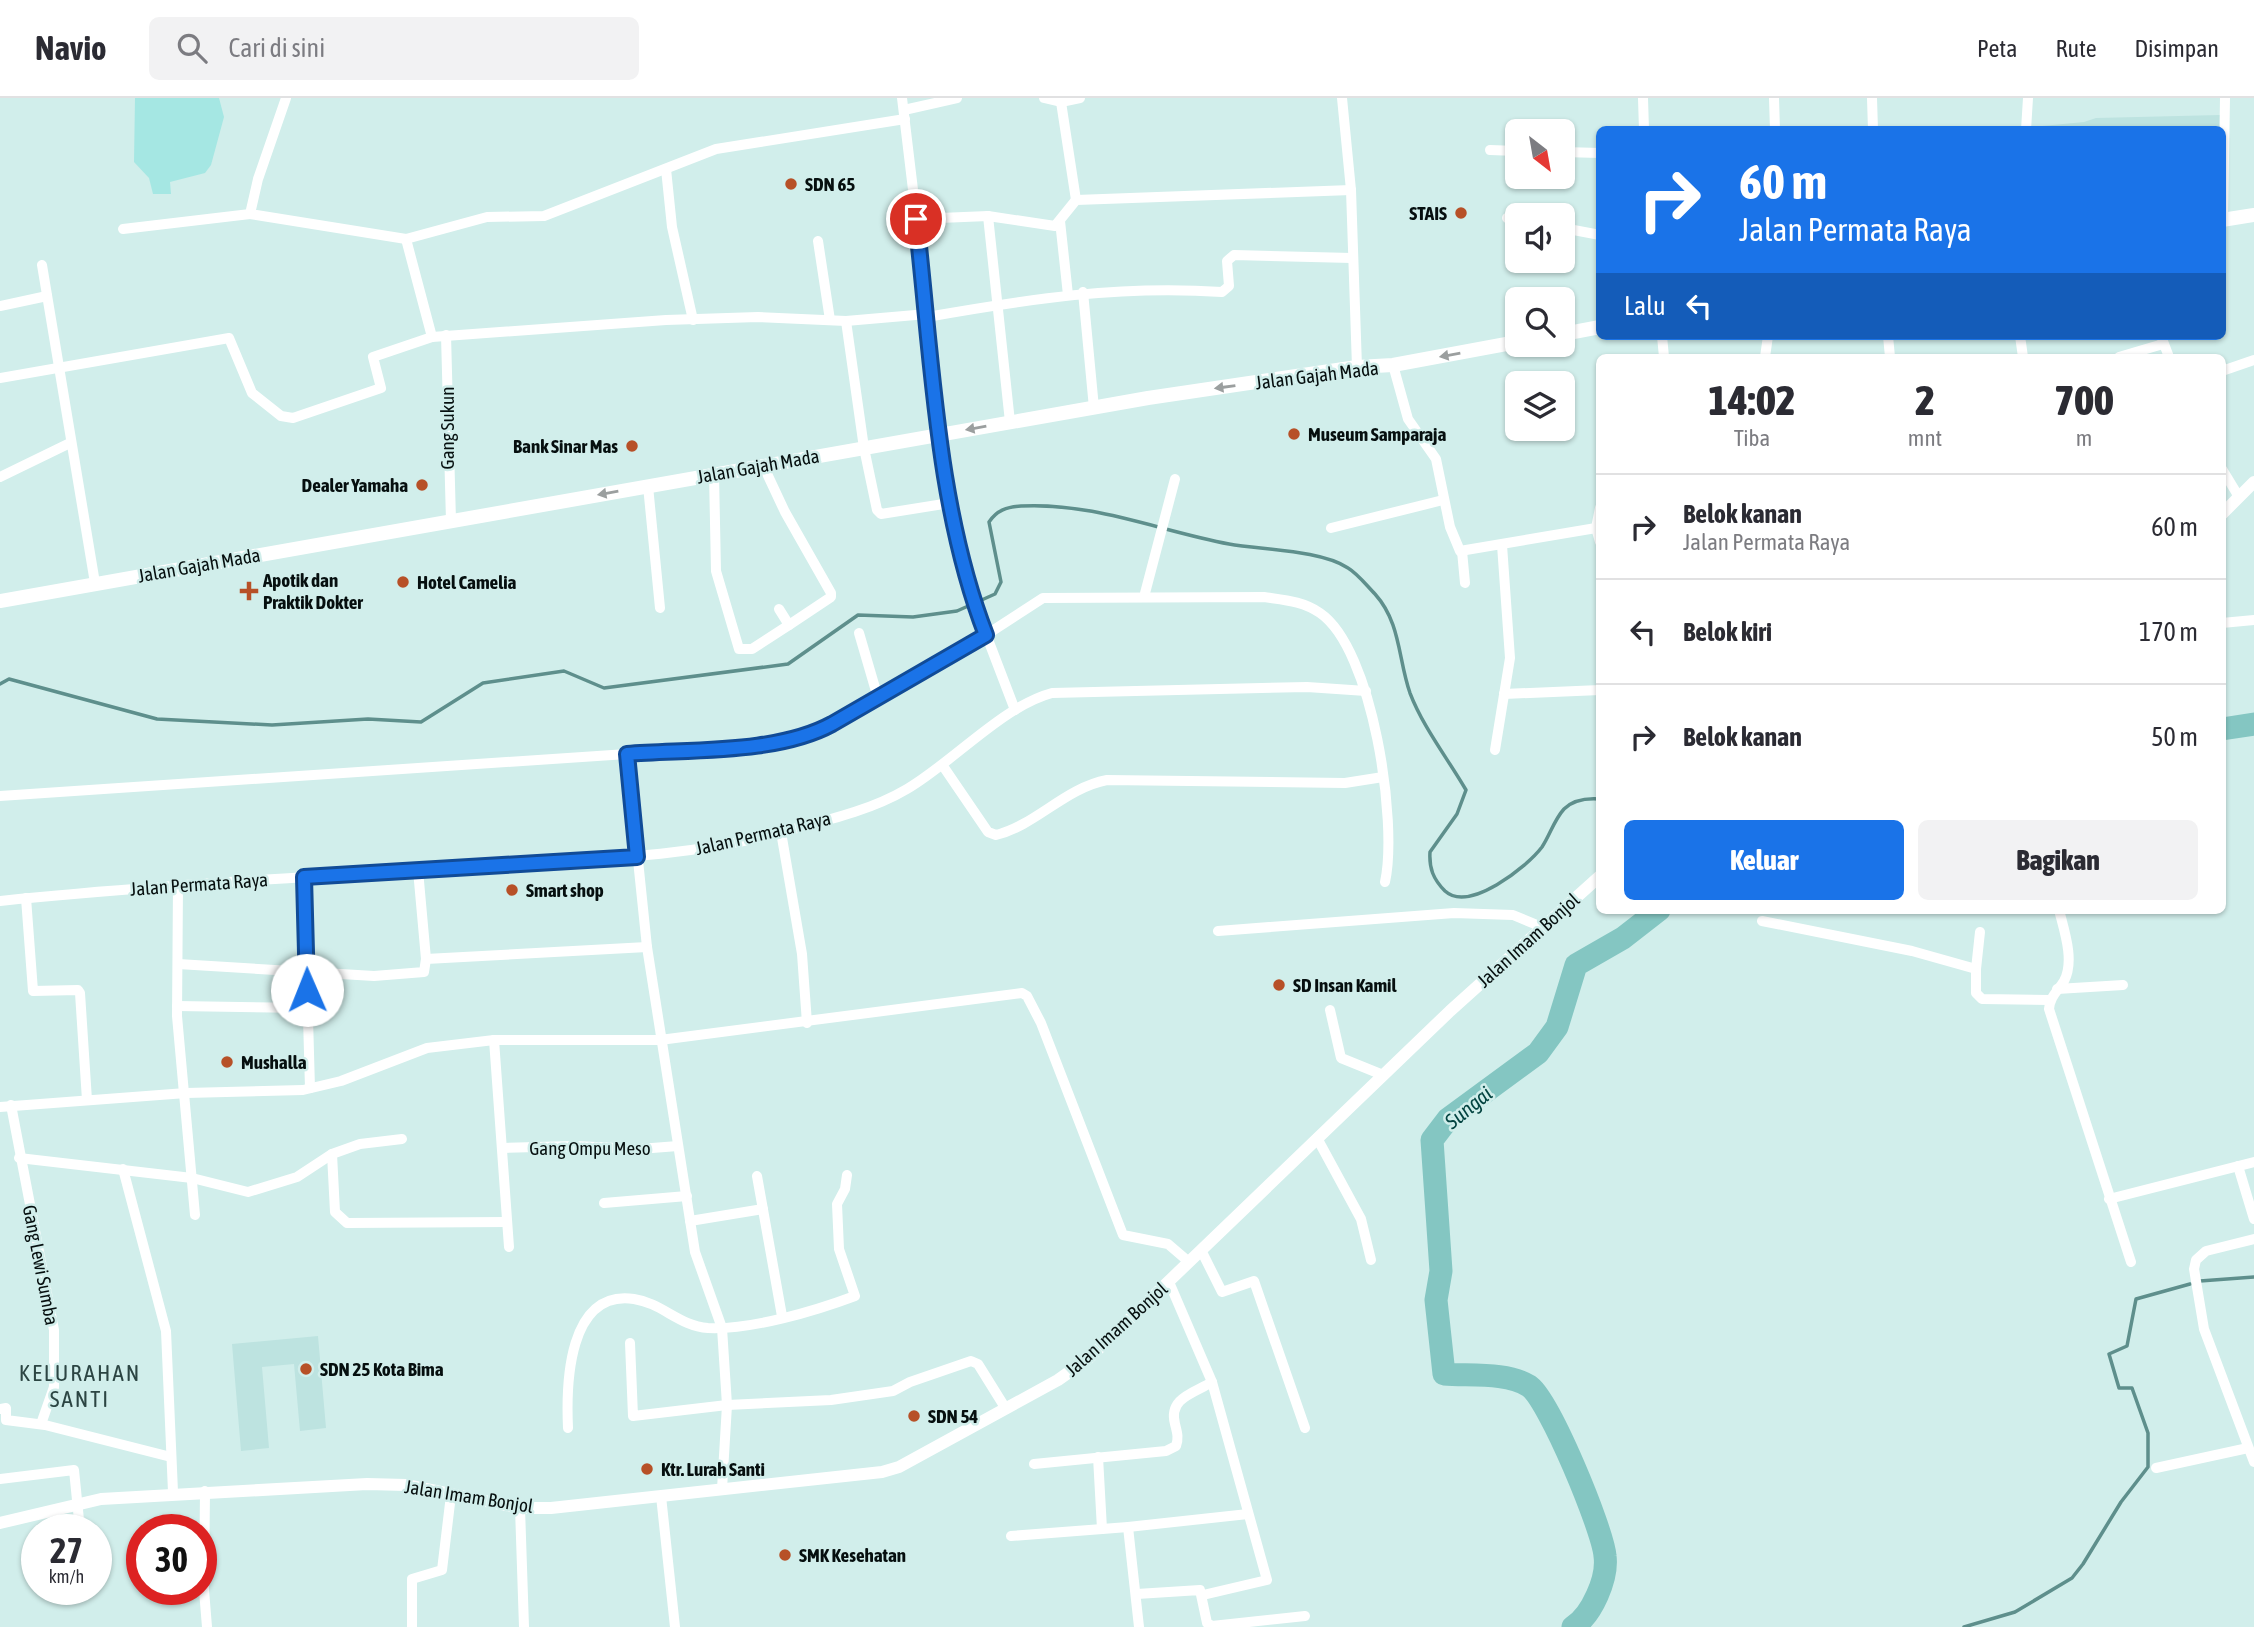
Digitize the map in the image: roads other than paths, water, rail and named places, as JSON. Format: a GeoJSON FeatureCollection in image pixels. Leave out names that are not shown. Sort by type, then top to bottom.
{"type":"FeatureCollection","features":[{"type":"Feature","properties":{"kind":"main road"},"geometry":{"type":"LineString","coordinates":[[2226,220],[2254,215]]}},
{"type":"Feature","properties":{"kind":"main road"},"geometry":{"type":"LineString","coordinates":[[1575,332],[1596,328]]}},
{"type":"Feature","properties":{"kind":"main road","name":"Jalan Gajah Mada"},"geometry":{"type":"LineString","coordinates":[[0,601],[1010,422],[1357,367],[1393,365],[1505,344]]}},
{"type":"Feature","properties":{"kind":"street"},"geometry":{"type":"LineString","coordinates":[[250,214],[258,179],[286,98]]}},
{"type":"Feature","properties":{"kind":"street"},"geometry":{"type":"LineString","coordinates":[[902,98],[950,503],[971,595],[1015,710]]}},
{"type":"Feature","properties":{"kind":"street"},"geometry":{"type":"LineString","coordinates":[[123,229],[250,214],[406,239],[487,217],[544,216],[716,149],[905,115],[957,98]]}},
{"type":"Feature","properties":{"kind":"street"},"geometry":{"type":"LineString","coordinates":[[1044,98],[1061,102],[1080,98]]}},
{"type":"Feature","properties":{"kind":"street"},"geometry":{"type":"LineString","coordinates":[[1342,98],[1350,190],[1357,367]]}},
{"type":"Feature","properties":{"kind":"street"},"geometry":{"type":"LineString","coordinates":[[1643,98],[1644,126]]}},
{"type":"Feature","properties":{"kind":"street"},"geometry":{"type":"LineString","coordinates":[[1774,98],[1776,126]]}},
{"type":"Feature","properties":{"kind":"street"},"geometry":{"type":"LineString","coordinates":[[1872,98],[1874,126]]}},
{"type":"Feature","properties":{"kind":"street"},"geometry":{"type":"LineString","coordinates":[[2026,126],[2028,98]]}},
{"type":"Feature","properties":{"kind":"street"},"geometry":{"type":"LineString","coordinates":[[2225,98],[2225,126]]}},
{"type":"Feature","properties":{"kind":"street"},"geometry":{"type":"LineString","coordinates":[[916,219],[988,216],[1055,226],[1076,200],[1061,102]]}},
{"type":"Feature","properties":{"kind":"street"},"geometry":{"type":"LineString","coordinates":[[1490,150],[1505,151]]}},
{"type":"Feature","properties":{"kind":"street"},"geometry":{"type":"LineString","coordinates":[[1575,152],[1596,153]]}},
{"type":"Feature","properties":{"kind":"street"},"geometry":{"type":"LineString","coordinates":[[666,169],[672,227],[693,320]]}},
{"type":"Feature","properties":{"kind":"street"},"geometry":{"type":"LineString","coordinates":[[1076,200],[1350,190]]}},
{"type":"Feature","properties":{"kind":"street"},"geometry":{"type":"LineString","coordinates":[[988,216],[1010,422]]}},
{"type":"Feature","properties":{"kind":"street"},"geometry":{"type":"LineString","coordinates":[[1060,221],[1068,295]]}},
{"type":"Feature","properties":{"kind":"street"},"geometry":{"type":"LineString","coordinates":[[1575,230],[1596,234]]}},
{"type":"Feature","properties":{"kind":"street"},"geometry":{"type":"LineString","coordinates":[[406,239],[432,337]]}},
{"type":"Feature","properties":{"kind":"street"},"geometry":{"type":"LineString","coordinates":[[818,241],[830,320]]}},
{"type":"Feature","properties":{"kind":"street"},"geometry":{"type":"LineString","coordinates":[[0,378],[229,338],[252,393],[269,410],[293,418],[381,388],[373,357],[432,337],[758,317],[846,321],[927,315],[1083,292],[1170,288],[1222,292],[1229,286],[1227,261],[1234,255],[1352,258]]}},
{"type":"Feature","properties":{"kind":"street"},"geometry":{"type":"LineString","coordinates":[[42,265],[95,583]]}},
{"type":"Feature","properties":{"kind":"street"},"geometry":{"type":"LineString","coordinates":[[1083,292],[1094,408]]}},
{"type":"Feature","properties":{"kind":"street"},"geometry":{"type":"LineString","coordinates":[[0,306],[47,296]]}},
{"type":"Feature","properties":{"kind":"street"},"geometry":{"type":"LineString","coordinates":[[846,321],[864,448],[878,513],[950,503]]}},
{"type":"Feature","properties":{"kind":"street","name":"Gang Sukun"},"geometry":{"type":"LineString","coordinates":[[446,335],[451,521]]}},
{"type":"Feature","properties":{"kind":"street"},"geometry":{"type":"LineString","coordinates":[[2127,354],[2162,340]]}},
{"type":"Feature","properties":{"kind":"street"},"geometry":{"type":"LineString","coordinates":[[2226,370],[2254,360]]}},
{"type":"Feature","properties":{"kind":"street"},"geometry":{"type":"LineString","coordinates":[[1393,365],[1408,419],[1436,459],[1443,500],[1456,545],[1462,551],[1465,583]]}},
{"type":"Feature","properties":{"kind":"street"},"geometry":{"type":"LineString","coordinates":[[0,477],[70,443]]}},
{"type":"Feature","properties":{"kind":"street"},"geometry":{"type":"LineString","coordinates":[[714,474],[716,570],[739,649],[752,649],[831,597],[763,465]]}},
{"type":"Feature","properties":{"kind":"street"},"geometry":{"type":"LineString","coordinates":[[2226,476],[2239,497]]}},
{"type":"Feature","properties":{"kind":"street"},"geometry":{"type":"LineString","coordinates":[[1144,597],[1162,537],[1175,479]]}},
{"type":"Feature","properties":{"kind":"street"},"geometry":{"type":"LineString","coordinates":[[2226,510],[2254,482]]}},
{"type":"Feature","properties":{"kind":"street"},"geometry":{"type":"LineString","coordinates":[[648,486],[660,608]]}},
{"type":"Feature","properties":{"kind":"street"},"geometry":{"type":"LineString","coordinates":[[1331,528],[1443,500]]}},
{"type":"Feature","properties":{"kind":"street"},"geometry":{"type":"LineString","coordinates":[[1462,551],[1596,528]]}},
{"type":"Feature","properties":{"kind":"street"},"geometry":{"type":"LineString","coordinates":[[1494,750],[1510,658],[1502,545]]}},
{"type":"Feature","properties":{"kind":"street"},"geometry":{"type":"LineString","coordinates":[[0,796],[627,754],[792,740],[820,730],[878,698],[1043,598],[1264,597],[1306,605],[1322,614],[1335,629],[1360,671],[1383,777],[1390,863],[1385,882]]}},
{"type":"Feature","properties":{"kind":"street"},"geometry":{"type":"LineString","coordinates":[[779,609],[789,625]]}},
{"type":"Feature","properties":{"kind":"street"},"geometry":{"type":"LineString","coordinates":[[2226,623],[2254,620]]}},
{"type":"Feature","properties":{"kind":"street"},"geometry":{"type":"LineString","coordinates":[[859,633],[878,698]]}},
{"type":"Feature","properties":{"kind":"street","name":"Jalan Permata Raya"},"geometry":{"type":"LineString","coordinates":[[0,901],[178,885],[637,857],[732,844],[873,806],[907,789],[943,766],[1015,710],[1041,696],[1062,691],[1307,687],[1366,691]]}},
{"type":"Feature","properties":{"kind":"street"},"geometry":{"type":"LineString","coordinates":[[1504,694],[1596,690]]}},
{"type":"Feature","properties":{"kind":"street"},"geometry":{"type":"LineString","coordinates":[[627,754],[647,947],[660,1040],[699,1269],[723,1328],[727,1405],[722,1489]]}},
{"type":"Feature","properties":{"kind":"street"},"geometry":{"type":"LineString","coordinates":[[943,766],[988,832],[996,835],[1019,825],[1078,789],[1107,780],[1355,783],[1383,777]]}},
{"type":"Feature","properties":{"kind":"street"},"geometry":{"type":"LineString","coordinates":[[781,832],[802,954],[807,1023]]}},
{"type":"Feature","properties":{"kind":"street"},"geometry":{"type":"LineString","coordinates":[[178,964],[374,976],[424,972],[426,959],[418,870]]}},
{"type":"Feature","properties":{"kind":"street"},"geometry":{"type":"LineString","coordinates":[[304,877],[310,1088]]}},
{"type":"Feature","properties":{"kind":"street","name":"Jalan Imam Bonjol"},"geometry":{"type":"LineString","coordinates":[[0,1523],[78,1504],[173,1492],[366,1484],[405,1485],[520,1508],[661,1496],[882,1472],[899,1467],[1006,1409],[1088,1358],[1383,1075],[1596,880]]}},
{"type":"Feature","properties":{"kind":"street"},"geometry":{"type":"LineString","coordinates":[[178,885],[177,1006],[195,1215]]}},
{"type":"Feature","properties":{"kind":"street"},"geometry":{"type":"LineString","coordinates":[[26,898],[33,991],[78,990],[79,993],[87,1100]]}},
{"type":"Feature","properties":{"kind":"street"},"geometry":{"type":"LineString","coordinates":[[1218,931],[1454,913],[1513,915],[1542,927]]}},
{"type":"Feature","properties":{"kind":"street"},"geometry":{"type":"LineString","coordinates":[[2060,914],[2067,951],[2067,970],[2050,1000],[2049,1009],[2131,1262]]}},
{"type":"Feature","properties":{"kind":"street"},"geometry":{"type":"LineString","coordinates":[[1762,921],[1912,951],[1976,969]]}},
{"type":"Feature","properties":{"kind":"street"},"geometry":{"type":"LineString","coordinates":[[1980,932],[1976,993],[1982,999],[2050,1000]]}},
{"type":"Feature","properties":{"kind":"street"},"geometry":{"type":"LineString","coordinates":[[426,959],[647,947]]}},
{"type":"Feature","properties":{"kind":"street"},"geometry":{"type":"LineString","coordinates":[[2057,989],[2123,985]]}},
{"type":"Feature","properties":{"kind":"street"},"geometry":{"type":"LineString","coordinates":[[5,1106],[186,1093],[310,1088],[341,1081],[427,1048],[494,1040],[660,1040],[1024,993],[1041,1023],[1123,1235],[1168,1244],[1189,1262]]}},
{"type":"Feature","properties":{"kind":"street"},"geometry":{"type":"LineString","coordinates":[[177,1006],[307,1008]]}},
{"type":"Feature","properties":{"kind":"street"},"geometry":{"type":"LineString","coordinates":[[1330,1010],[1340,1058],[1383,1075]]}},
{"type":"Feature","properties":{"kind":"street"},"geometry":{"type":"LineString","coordinates":[[494,1040],[509,1247]]}},
{"type":"Feature","properties":{"kind":"street","name":"Gang Lewi Sumba"},"geometry":{"type":"LineString","coordinates":[[5,1106],[19,1158],[54,1330],[54,1387],[41,1424]]}},
{"type":"Feature","properties":{"kind":"street"},"geometry":{"type":"LineString","coordinates":[[1317,1138],[1361,1219],[1371,1260]]}},
{"type":"Feature","properties":{"kind":"street"},"geometry":{"type":"LineString","coordinates":[[19,1158],[192,1178],[248,1192],[297,1177],[332,1154],[359,1144],[402,1139]]}},
{"type":"Feature","properties":{"kind":"street","name":"Gang Ompu Meso"},"geometry":{"type":"LineString","coordinates":[[502,1148],[575,1146],[639,1149],[678,1146]]}},
{"type":"Feature","properties":{"kind":"street"},"geometry":{"type":"LineString","coordinates":[[332,1154],[335,1212],[346,1223],[507,1222]]}},
{"type":"Feature","properties":{"kind":"street"},"geometry":{"type":"LineString","coordinates":[[2109,1199],[2254,1162]]}},
{"type":"Feature","properties":{"kind":"street"},"geometry":{"type":"LineString","coordinates":[[2238,1166],[2254,1219]]}},
{"type":"Feature","properties":{"kind":"street"},"geometry":{"type":"LineString","coordinates":[[123,1169],[166,1331],[173,1492]]}},
{"type":"Feature","properties":{"kind":"street"},"geometry":{"type":"LineString","coordinates":[[568,1427],[566,1388],[569,1368],[586,1318],[597,1308],[616,1300],[635,1299],[660,1308],[693,1326],[723,1328],[782,1316],[855,1296],[839,1249],[837,1204],[845,1189],[847,1175]]}},
{"type":"Feature","properties":{"kind":"street"},"geometry":{"type":"LineString","coordinates":[[757,1176],[782,1316]]}},
{"type":"Feature","properties":{"kind":"street"},"geometry":{"type":"LineString","coordinates":[[604,1203],[687,1196]]}},
{"type":"Feature","properties":{"kind":"street"},"geometry":{"type":"LineString","coordinates":[[691,1221],[763,1209]]}},
{"type":"Feature","properties":{"kind":"street"},"geometry":{"type":"LineString","coordinates":[[2156,1468],[2252,1456],[2204,1329],[2194,1269],[2196,1260],[2206,1251],[2254,1239]]}},
{"type":"Feature","properties":{"kind":"street"},"geometry":{"type":"LineString","coordinates":[[1201,1250],[1222,1292],[1254,1281],[1305,1428]]}},
{"type":"Feature","properties":{"kind":"street"},"geometry":{"type":"LineString","coordinates":[[1169,1282],[1212,1382],[1267,1580],[1203,1595]]}},
{"type":"Feature","properties":{"kind":"street"},"geometry":{"type":"LineString","coordinates":[[630,1343],[633,1416],[727,1405],[831,1400],[893,1391],[910,1382],[971,1361],[978,1364],[1006,1409]]}},
{"type":"Feature","properties":{"kind":"street"},"geometry":{"type":"LineString","coordinates":[[1034,1464],[1171,1449],[1178,1442],[1173,1412],[1176,1404],[1212,1382]]}},
{"type":"Feature","properties":{"kind":"street"},"geometry":{"type":"LineString","coordinates":[[0,1409],[6,1408],[6,1420],[41,1424],[171,1457]]}},
{"type":"Feature","properties":{"kind":"street"},"geometry":{"type":"LineString","coordinates":[[1098,1457],[1102,1529]]}},
{"type":"Feature","properties":{"kind":"street"},"geometry":{"type":"LineString","coordinates":[[0,1479],[74,1470],[79,1514]]}},
{"type":"Feature","properties":{"kind":"street"},"geometry":{"type":"LineString","coordinates":[[205,1491],[204,1590],[207,1627]]}},
{"type":"Feature","properties":{"kind":"street"},"geometry":{"type":"LineString","coordinates":[[412,1627],[412,1579],[442,1570],[451,1495]]}},
{"type":"Feature","properties":{"kind":"street"},"geometry":{"type":"LineString","coordinates":[[661,1496],[675,1627]]}},
{"type":"Feature","properties":{"kind":"street"},"geometry":{"type":"LineString","coordinates":[[520,1508],[524,1627]]}},
{"type":"Feature","properties":{"kind":"street"},"geometry":{"type":"LineString","coordinates":[[1011,1535],[1128,1527],[1248,1514]]}},
{"type":"Feature","properties":{"kind":"street"},"geometry":{"type":"LineString","coordinates":[[1128,1527],[1139,1627]]}},
{"type":"Feature","properties":{"kind":"street"},"geometry":{"type":"LineString","coordinates":[[1137,1594],[1197,1589],[1203,1595],[1207,1623],[1225,1626],[1286,1623],[1306,1616]]}},
{"type":"Feature","properties":{"kind":"waterway"},"geometry":{"type":"LineString","coordinates":[[0,684],[9,679],[157,719],[272,725],[368,719],[421,722],[483,683],[564,671],[604,688],[788,664],[858,615],[913,617],[957,611],[995,594],[1001,582],[989,522],[1007,508],[1047,506],[1100,513],[1229,544],[1323,558],[1348,568],[1359,577],[1375,594],[1390,617],[1415,706],[1466,790],[1457,814],[1430,852],[1433,873],[1445,891],[1455,896],[1468,896],[1497,885],[1535,856],[1568,806],[1581,800],[1596,799]]}},
{"type":"Feature","properties":{"kind":"waterway","name":"Sungai"},"geometry":{"type":"LineString","coordinates":[[2226,728],[2254,724]]}},
{"type":"Feature","properties":{"kind":"waterway","name":"Sungai"},"geometry":{"type":"LineString","coordinates":[[1573,1627],[1586,1614],[1597,1595],[1604,1575],[1605,1556],[1585,1494],[1549,1414],[1529,1386],[1510,1378],[1444,1374],[1436,1300],[1441,1271],[1432,1140],[1448,1119],[1538,1053],[1557,1027],[1576,965],[1623,938],[1654,914]]}},
{"type":"Feature","properties":{"kind":"waterway"},"geometry":{"type":"LineString","coordinates":[[2200,1281],[2254,1277]]}},
{"type":"Feature","properties":{"kind":"waterway"},"geometry":{"type":"LineString","coordinates":[[1964,1627],[2015,1612],[2072,1578],[2121,1502],[2148,1467],[2148,1433],[2132,1388],[2119,1388],[2109,1354],[2127,1346],[2136,1299],[2190,1284]]}},
{"type":"Feature","properties":{"kind":"place","name":"SDN 65"},"geometry":{"type":"Point","coordinates":[791,184]}},
{"type":"Feature","properties":{"kind":"place","name":"STAIS"},"geometry":{"type":"Point","coordinates":[1461,213]}},
{"type":"Feature","properties":{"kind":"place","name":"Museum Samparaja"},"geometry":{"type":"Point","coordinates":[1294,434]}},
{"type":"Feature","properties":{"kind":"place","name":"Bank Sinar Mas"},"geometry":{"type":"Point","coordinates":[632,446]}},
{"type":"Feature","properties":{"kind":"place","name":"Dealer Yamaha"},"geometry":{"type":"Point","coordinates":[422,485]}},
{"type":"Feature","properties":{"kind":"place","name":"Hotel Camelia"},"geometry":{"type":"Point","coordinates":[403,582]}},
{"type":"Feature","properties":{"kind":"place","name":"Apotik dan Praktik Dokter"},"geometry":{"type":"Point","coordinates":[249,591]}},
{"type":"Feature","properties":{"kind":"place","name":"Smart shop"},"geometry":{"type":"Point","coordinates":[512,890]}},
{"type":"Feature","properties":{"kind":"place","name":"SD Insan Kamil"},"geometry":{"type":"Point","coordinates":[1279,985]}},
{"type":"Feature","properties":{"kind":"place","name":"Mushalla"},"geometry":{"type":"Point","coordinates":[227,1062]}},
{"type":"Feature","properties":{"kind":"place","name":"SDN 25 Kota Bima"},"geometry":{"type":"Point","coordinates":[306,1369]}},
{"type":"Feature","properties":{"kind":"place","name":"SDN 54"},"geometry":{"type":"Point","coordinates":[914,1416]}},
{"type":"Feature","properties":{"kind":"place","name":"Ktr. Lurah Santi"},"geometry":{"type":"Point","coordinates":[647,1469]}},
{"type":"Feature","properties":{"kind":"place","name":"SMK Kesehatan"},"geometry":{"type":"Point","coordinates":[785,1555]}},
{"type":"Feature","properties":{"kind":"district","name":"KELURAHAN SANTI"},"geometry":{"type":"Point","coordinates":[80,1386]}}]}
